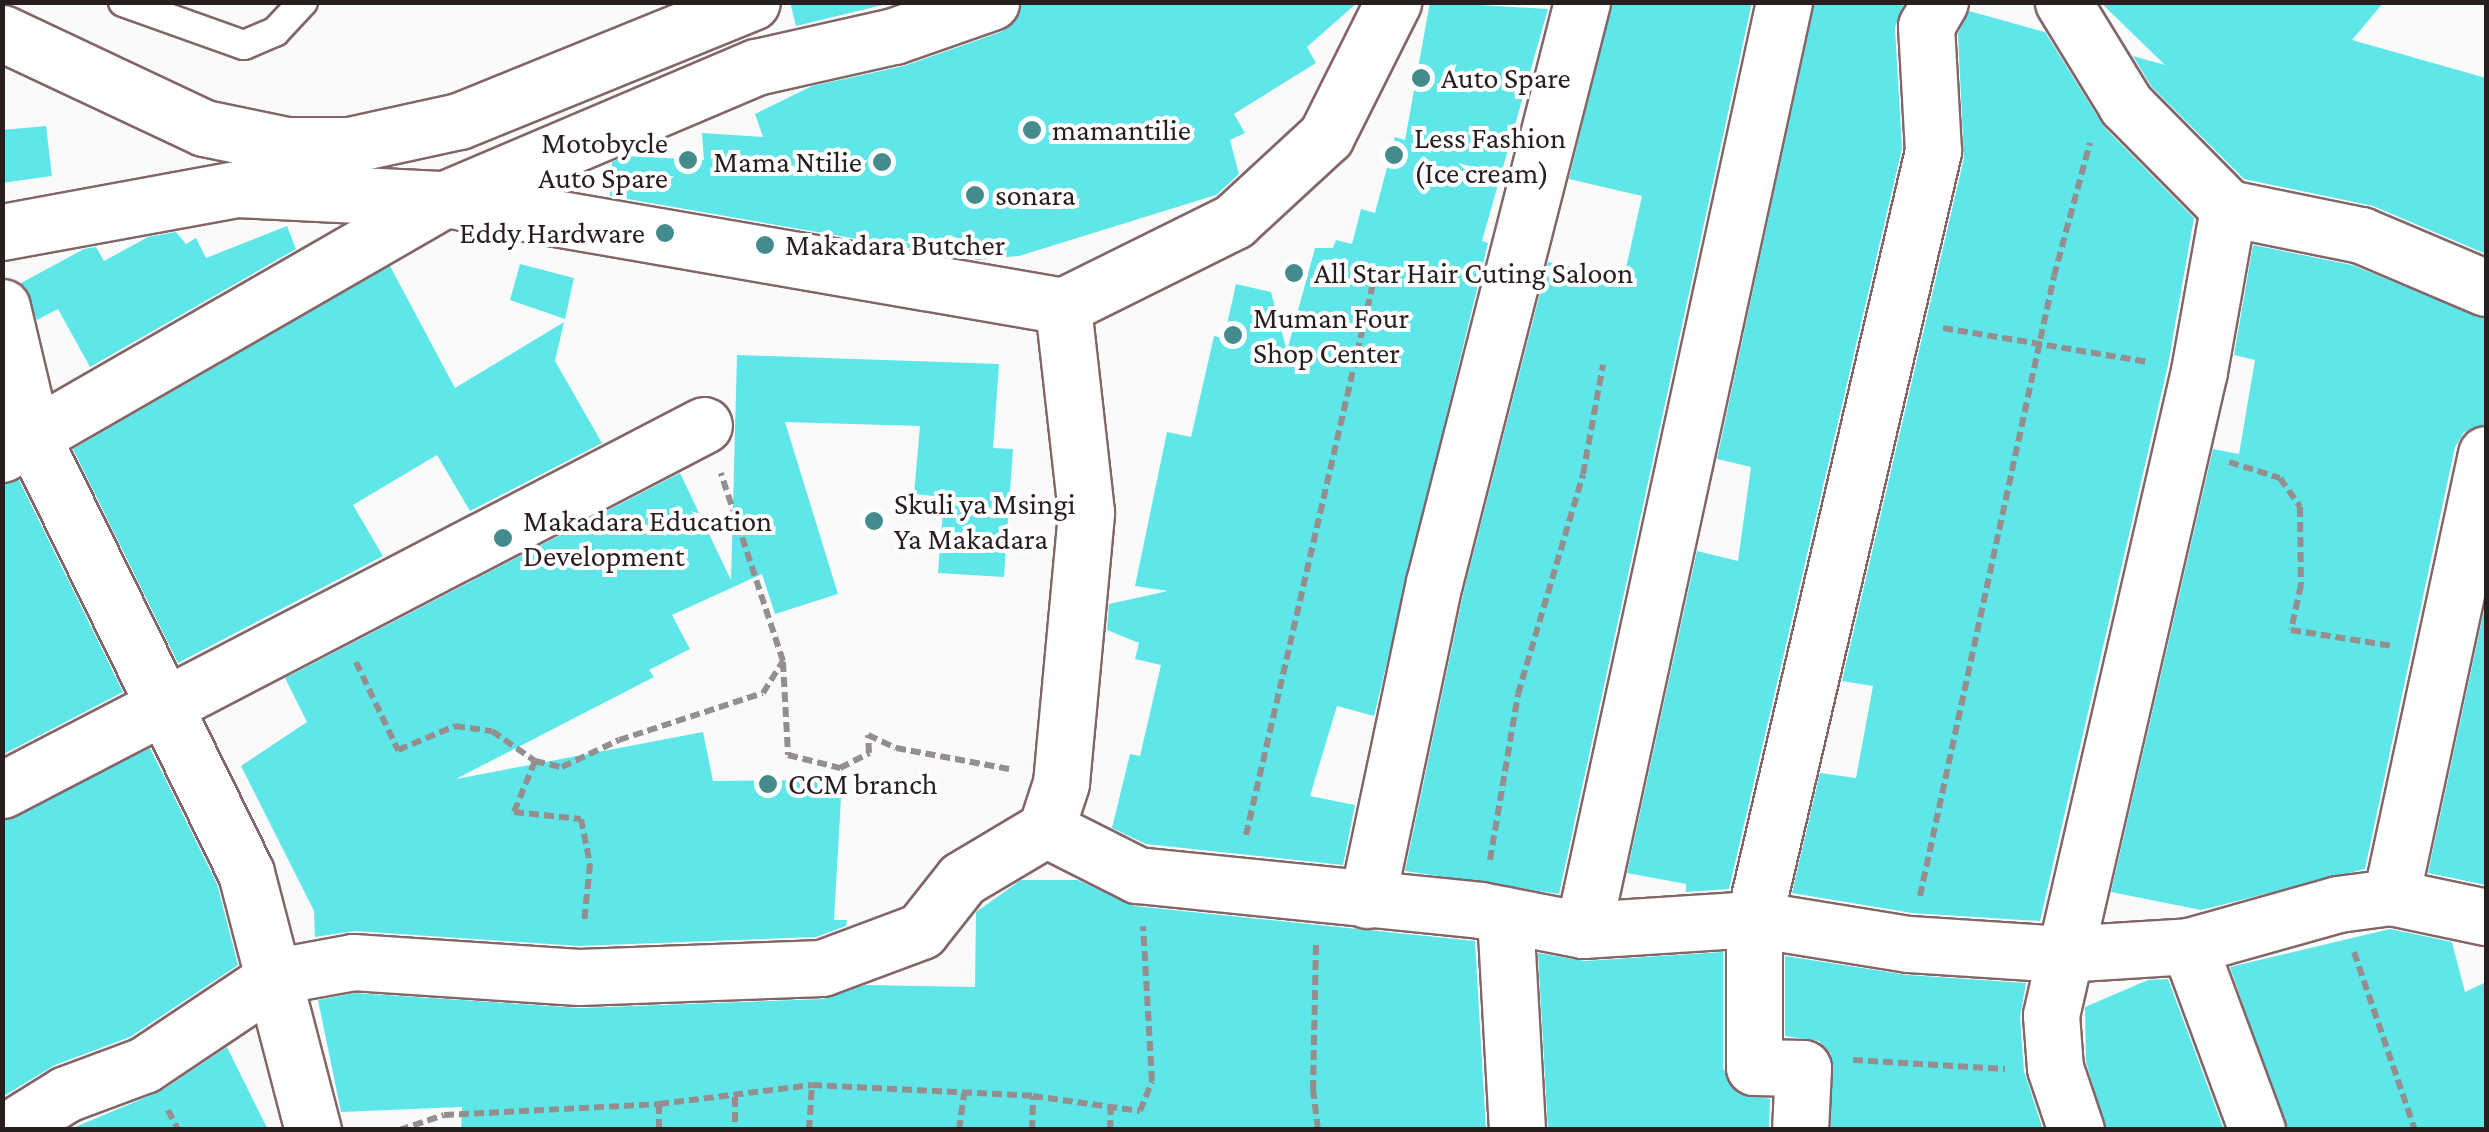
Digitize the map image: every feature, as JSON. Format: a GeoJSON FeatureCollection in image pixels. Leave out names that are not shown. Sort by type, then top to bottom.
{"type":"FeatureCollection","features":[{"type":"Feature","properties":{"kind":"street"},"geometry":{"type":"LineString","coordinates":[[2,32],[204,128],[287,145],[348,145],[459,121],[752,2]]}},
{"type":"Feature","properties":{"kind":"street"},"geometry":{"type":"LineString","coordinates":[[18,446],[446,198],[756,68],[894,36],[991,2]]}},
{"type":"Feature","properties":{"kind":"street"},"geometry":{"type":"LineString","coordinates":[[2,232],[237,190],[446,198],[1063,306],[1234,221],[1326,136],[1393,2]]}},
{"type":"Feature","properties":{"kind":"street"},"geometry":{"type":"LineString","coordinates":[[1343,897],[1434,583],[1582,2]]}},
{"type":"Feature","properties":{"kind":"street"},"geometry":{"type":"LineString","coordinates":[[1583,930],[1784,2]]}},
{"type":"Feature","properties":{"kind":"street"},"geometry":{"type":"LineString","coordinates":[[1800,1130],[1803,1068],[1754,1067],[1754,919],[1929,170],[1926,26],[1940,2]]}},
{"type":"Feature","properties":{"kind":"street"},"geometry":{"type":"LineString","coordinates":[[2063,2],[2126,105],[2228,208],[2362,235],[2486,288]]}},
{"type":"Feature","properties":{"kind":"street"},"geometry":{"type":"LineString","coordinates":[[2076,1130],[2055,1068],[2051,1016],[2199,371],[2228,208]]}},
{"type":"Feature","properties":{"kind":"street"},"geometry":{"type":"LineString","coordinates":[[2,306],[18,446],[162,703],[246,873],[277,976],[313,1130]]}},
{"type":"Feature","properties":{"kind":"street"},"geometry":{"type":"LineString","coordinates":[[8,1130],[66,1094],[144,1064],[277,976],[353,962],[579,977],[822,968],[921,931],[962,879],[1054,806],[1086,512],[1063,306]]}},
{"type":"Feature","properties":{"kind":"street"},"geometry":{"type":"LineString","coordinates":[[2,790],[162,703],[704,424]]}},
{"type":"Feature","properties":{"kind":"street"},"geometry":{"type":"LineString","coordinates":[[2391,897],[2486,454]]}},
{"type":"Feature","properties":{"kind":"street"},"geometry":{"type":"LineString","coordinates":[[1054,806],[1138,875],[1493,913],[1583,930],[1754,919],[1910,944],[2063,954],[2188,946],[2338,904],[2391,897],[2486,917]]}},
{"type":"Feature","properties":{"kind":"street"},"geometry":{"type":"LineString","coordinates":[[1493,913],[1517,1130]]}},
{"type":"Feature","properties":{"kind":"street"},"geometry":{"type":"LineString","coordinates":[[2188,946],[2257,1130]]}},
{"type":"Feature","properties":{"kind":"lane"},"geometry":{"type":"LineString","coordinates":[[124,2],[244,45],[275,32],[303,2]]}},
{"type":"Feature","properties":{"kind":"path"},"geometry":{"type":"LineString","coordinates":[[1910,944],[2054,276],[2092,136]]}},
{"type":"Feature","properties":{"kind":"path"},"geometry":{"type":"LineString","coordinates":[[1234,885],[1375,275]]}},
{"type":"Feature","properties":{"kind":"path"},"geometry":{"type":"LineString","coordinates":[[1493,913],[1518,694],[1583,474],[1603,365]]}},
{"type":"Feature","properties":{"kind":"path"},"geometry":{"type":"LineString","coordinates":[[704,424],[783,661],[788,755],[840,768],[869,753],[868,735],[1054,806]]}},
{"type":"Feature","properties":{"kind":"path"},"geometry":{"type":"LineString","coordinates":[[334,616],[398,750],[454,726],[492,731],[535,761],[562,767],[619,740],[763,693],[783,661]]}},
{"type":"Feature","properties":{"kind":"path"},"geometry":{"type":"LineString","coordinates":[[535,761],[514,812],[581,818],[590,864],[579,977]]}},
{"type":"Feature","properties":{"kind":"path"},"geometry":{"type":"LineString","coordinates":[[399,1130],[444,1116],[659,1104],[812,1085],[1033,1096],[1140,1110],[1152,1081],[1138,875]]}},
{"type":"Feature","properties":{"kind":"path"},"geometry":{"type":"LineString","coordinates":[[1318,1130],[1312,1089],[1343,897]]}},
{"type":"Feature","properties":{"kind":"path"},"geometry":{"type":"LineString","coordinates":[[2338,904],[2415,1130]]}},
{"type":"Feature","properties":{"kind":"path"},"geometry":{"type":"LineString","coordinates":[[1803,1068],[1866,1057],[1971,1069],[2055,1068]]}},
{"type":"Feature","properties":{"kind":"path"},"geometry":{"type":"LineString","coordinates":[[808,1130],[812,1085]]}},
{"type":"Feature","properties":{"kind":"path"},"geometry":{"type":"LineString","coordinates":[[959,1130],[964,1093]]}},
{"type":"Feature","properties":{"kind":"path"},"geometry":{"type":"LineString","coordinates":[[1032,1130],[1033,1096]]}},
{"type":"Feature","properties":{"kind":"path"},"geometry":{"type":"LineString","coordinates":[[735,1097],[735,1130]]}},
{"type":"Feature","properties":{"kind":"path"},"geometry":{"type":"LineString","coordinates":[[659,1104],[659,1130]]}},
{"type":"Feature","properties":{"kind":"path"},"geometry":{"type":"LineString","coordinates":[[1110,1130],[1111,1106]]}},
{"type":"Feature","properties":{"kind":"building"},"geometry":{"type":"Polygon","coordinates":[[[790,2],[895,2],[796,26],[790,2]]]}},
{"type":"Feature","properties":{"kind":"building"},"geometry":{"type":"Polygon","coordinates":[[[1021,2],[1358,2],[1307,47],[1316,63],[1234,114],[1245,133],[1230,140],[1239,174],[1216,195],[1019,256],[978,260],[610,196],[612,162],[626,156],[704,160],[702,133],[763,137],[755,114],[812,86],[904,66],[1001,32],[1015,22],[1021,2]]]}},
{"type":"Feature","properties":{"kind":"building"},"geometry":{"type":"Polygon","coordinates":[[[1430,2],[1548,9],[1482,241],[1488,243],[1374,716],[1337,706],[1310,796],[1355,805],[1343,865],[1146,844],[1112,828],[1130,754],[1140,756],[1161,665],[1135,659],[1139,643],[1107,630],[1109,604],[1168,591],[1135,586],[1167,432],[1191,437],[1214,336],[1224,338],[1236,284],[1271,292],[1287,351],[1315,248],[1333,248],[1336,240],[1352,244],[1361,209],[1375,213],[1395,137],[1405,140],[1430,2]]]}},
{"type":"Feature","properties":{"kind":"building"},"geometry":{"type":"Polygon","coordinates":[[[1612,2],[1752,2],[1559,894],[1405,871],[1464,590],[1548,262],[1624,277],[1642,196],[1569,179],[1612,2]]]}},
{"type":"Feature","properties":{"kind":"building"},"geometry":{"type":"Polygon","coordinates":[[[1904,2],[1895,28],[1902,148],[1729,889],[1686,892],[1686,884],[1627,873],[1697,551],[1738,561],[1751,467],[1717,459],[1814,5],[1904,2]]]}},
{"type":"Feature","properties":{"kind":"building"},"geometry":{"type":"Polygon","coordinates":[[[2100,2],[2384,2],[2352,40],[2486,78],[2486,254],[2373,206],[2244,179],[2151,86],[2133,56],[2165,65],[2100,2]]]}},
{"type":"Feature","properties":{"kind":"building"},"geometry":{"type":"Polygon","coordinates":[[[1969,11],[2045,32],[2104,127],[2194,218],[2168,365],[2040,921],[1912,913],[1792,893],[1820,773],[1856,778],[1873,686],[1842,681],[1964,158],[1958,34],[1969,11]]]}},
{"type":"Feature","properties":{"kind":"building"},"geometry":{"type":"Polygon","coordinates":[[[46,126],[52,176],[2,183],[2,130],[46,126]]]}},
{"type":"Feature","properties":{"kind":"building"},"geometry":{"type":"Polygon","coordinates":[[[287,226],[296,249],[90,367],[58,309],[37,320],[21,283],[84,249],[96,247],[104,261],[148,237],[176,232],[186,244],[196,238],[206,258],[287,226]]]}},
{"type":"Feature","properties":{"kind":"building"},"geometry":{"type":"Polygon","coordinates":[[[2253,245],[2352,265],[2486,319],[2486,424],[2464,432],[2455,447],[2365,869],[2201,910],[2111,892],[2213,449],[2239,454],[2255,360],[2234,355],[2253,245]]]}},
{"type":"Feature","properties":{"kind":"building"},"geometry":{"type":"Polygon","coordinates":[[[520,264],[574,278],[565,319],[510,300],[520,264]]]}},
{"type":"Feature","properties":{"kind":"building"},"geometry":{"type":"Polygon","coordinates":[[[390,266],[455,388],[564,322],[555,361],[602,443],[470,511],[437,455],[353,505],[383,556],[178,663],[73,449],[390,266]]]}},
{"type":"Feature","properties":{"kind":"building"},"geometry":{"type":"Polygon","coordinates":[[[737,355],[999,364],[993,448],[1013,449],[1004,577],[938,573],[944,497],[914,494],[920,426],[785,422],[838,594],[775,614],[762,574],[672,615],[690,649],[649,670],[654,677],[456,779],[703,732],[713,781],[842,780],[834,920],[847,920],[846,926],[816,937],[579,946],[355,931],[315,937],[314,911],[241,766],[307,722],[285,678],[680,473],[731,580],[737,355]]]}},
{"type":"Feature","properties":{"kind":"building"},"geometry":{"type":"Polygon","coordinates":[[[19,480],[123,692],[2,755],[2,485],[19,480]]]}},
{"type":"Feature","properties":{"kind":"building"},"geometry":{"type":"Polygon","coordinates":[[[2486,601],[2486,885],[2428,873],[2486,601]]]}},
{"type":"Feature","properties":{"kind":"building"},"geometry":{"type":"Polygon","coordinates":[[[150,748],[217,884],[238,965],[130,1037],[55,1065],[2,1097],[2,821],[150,748]]]}},
{"type":"Feature","properties":{"kind":"building"},"geometry":{"type":"Polygon","coordinates":[[[1021,880],[1078,880],[1134,906],[1475,941],[1486,1130],[461,1130],[462,1107],[341,1112],[318,1000],[355,993],[580,1008],[823,999],[865,985],[975,987],[976,912],[1021,880]]]}},
{"type":"Feature","properties":{"kind":"building"},"geometry":{"type":"Polygon","coordinates":[[[2390,929],[2452,942],[2465,992],[2486,982],[2486,1130],[2287,1130],[2230,967],[2390,929]]]}},
{"type":"Feature","properties":{"kind":"building"},"geometry":{"type":"Polygon","coordinates":[[[1723,952],[1723,1068],[1737,1093],[1770,1099],[1769,1130],[1548,1130],[1538,953],[1585,961],[1723,952]]]}},
{"type":"Feature","properties":{"kind":"building"},"geometry":{"type":"Polygon","coordinates":[[[1785,956],[1907,975],[2026,983],[2020,1017],[2024,1071],[2043,1130],[1831,1130],[1831,1054],[1819,1041],[1785,1036],[1785,956]]]}},
{"type":"Feature","properties":{"kind":"building"},"geometry":{"type":"Polygon","coordinates":[[[2168,979],[2224,1130],[2106,1130],[2086,1062],[2085,1007],[2148,980],[2168,979]]]}},
{"type":"Feature","properties":{"kind":"building"},"geometry":{"type":"Polygon","coordinates":[[[227,1047],[268,1130],[68,1130],[161,1091],[227,1047]]]}},
{"type":"Feature","properties":{"kind":"place","name":"Auto Spare"},"geometry":{"type":"Point","coordinates":[1421,78]}},
{"type":"Feature","properties":{"kind":"place","name":"mamantilie"},"geometry":{"type":"Point","coordinates":[1032,130]}},
{"type":"Feature","properties":{"kind":"place","name":"Less Fashion (Ice cream)"},"geometry":{"type":"Point","coordinates":[1394,155]}},
{"type":"Feature","properties":{"kind":"place","name":"Motobycle Auto Spare"},"geometry":{"type":"Point","coordinates":[688,160]}},
{"type":"Feature","properties":{"kind":"place","name":"Mama Ntilie"},"geometry":{"type":"Point","coordinates":[882,162]}},
{"type":"Feature","properties":{"kind":"place","name":"sonara"},"geometry":{"type":"Point","coordinates":[975,195]}},
{"type":"Feature","properties":{"kind":"place","name":"Eddy Hardware"},"geometry":{"type":"Point","coordinates":[665,233]}},
{"type":"Feature","properties":{"kind":"place","name":"Makadara Butcher"},"geometry":{"type":"Point","coordinates":[765,245]}},
{"type":"Feature","properties":{"kind":"place","name":"All Star Hair Cuting Saloon"},"geometry":{"type":"Point","coordinates":[1294,273]}},
{"type":"Feature","properties":{"kind":"place","name":"Muman Four Shop Center"},"geometry":{"type":"Point","coordinates":[1233,335]}},
{"type":"Feature","properties":{"kind":"place","name":"Skuli ya Msingi Ya Makadara"},"geometry":{"type":"Point","coordinates":[874,521]}},
{"type":"Feature","properties":{"kind":"place","name":"Makadara Education Development"},"geometry":{"type":"Point","coordinates":[503,538]}},
{"type":"Feature","properties":{"kind":"place","name":"CCM branch"},"geometry":{"type":"Point","coordinates":[768,784]}}]}
